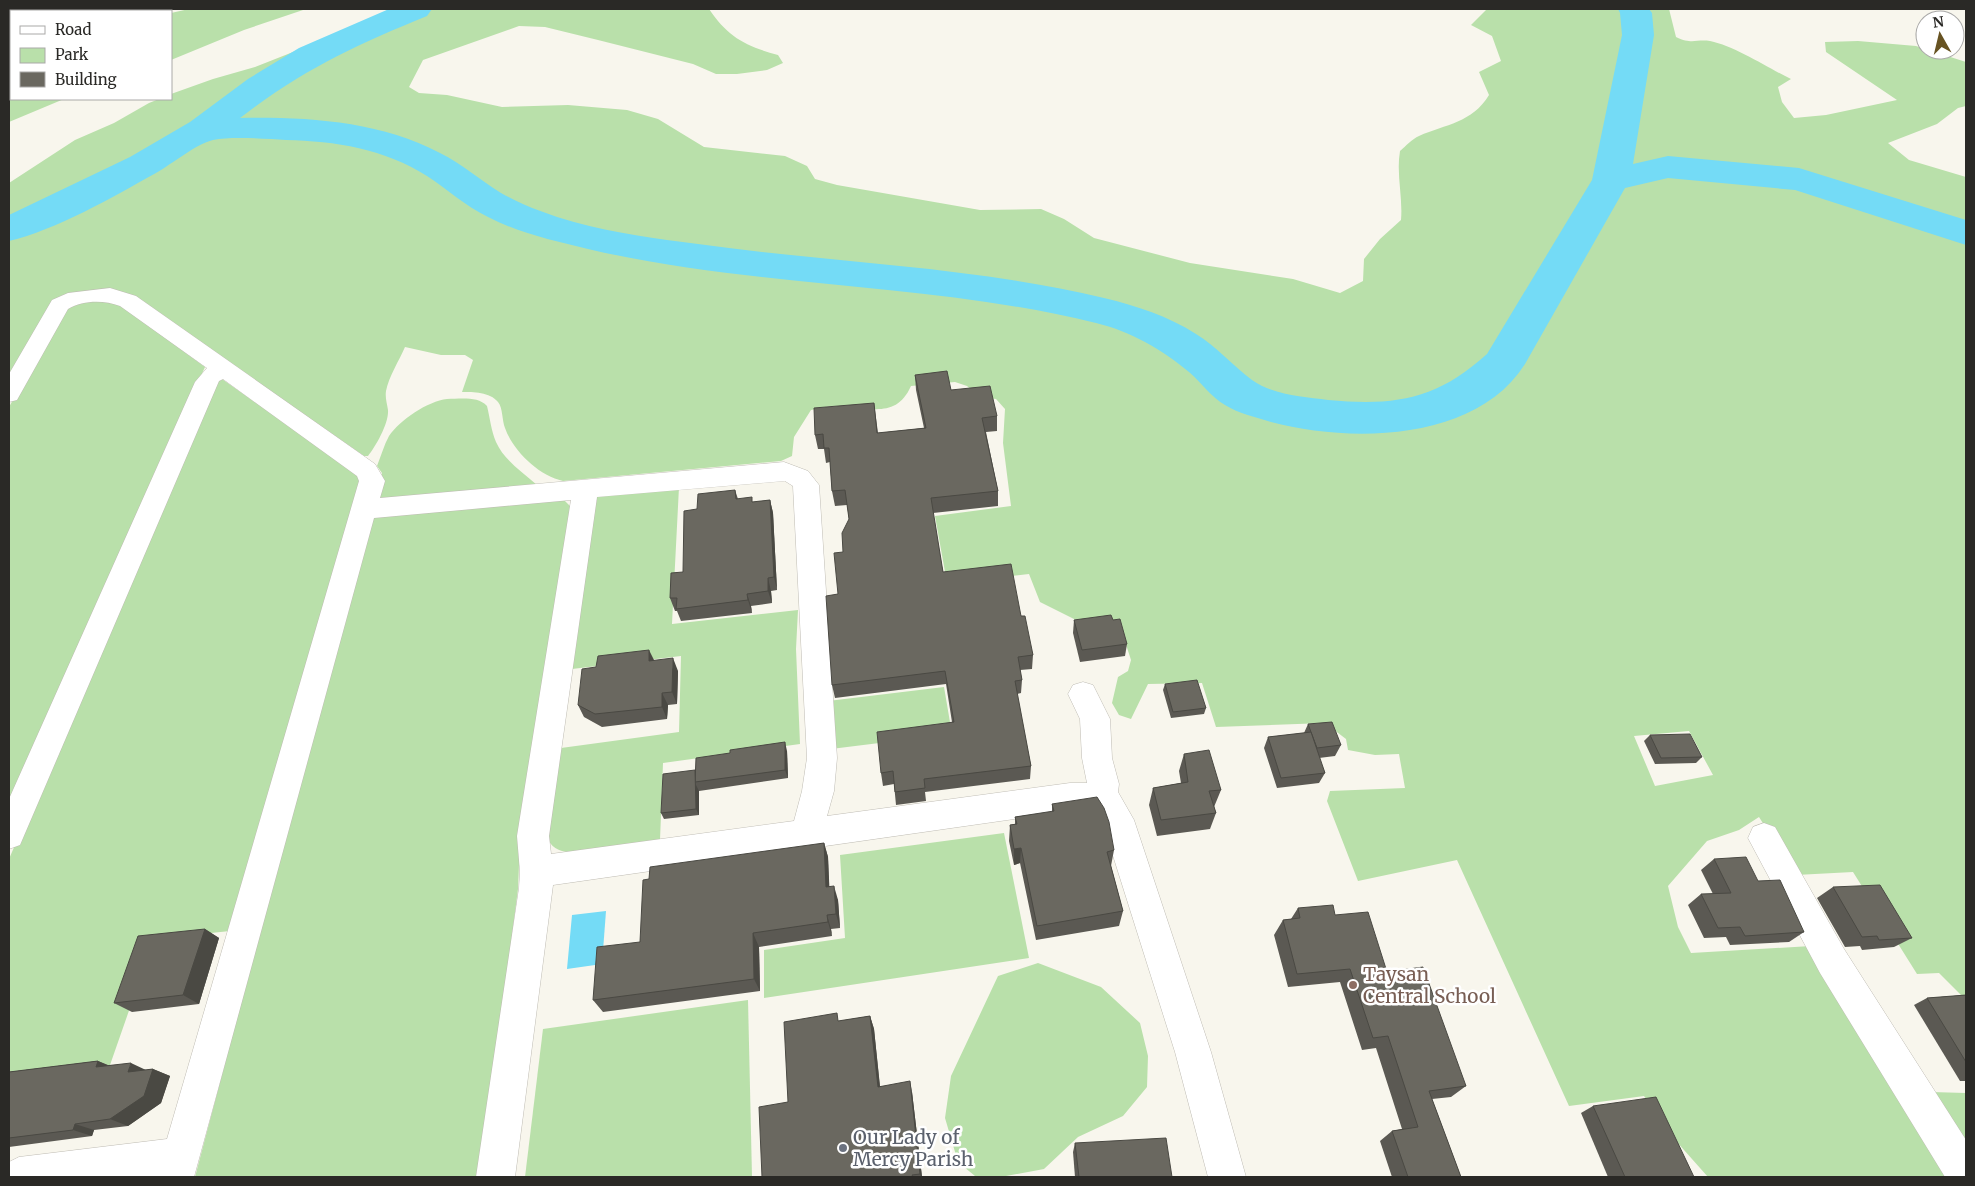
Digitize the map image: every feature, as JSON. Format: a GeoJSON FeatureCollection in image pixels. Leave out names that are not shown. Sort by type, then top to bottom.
{"type":"FeatureCollection","features":[{"type":"Feature","properties":{"kind":"street"},"geometry":{"type":"LineString","coordinates":[[9,394],[60,305],[68,300],[110,295],[128,300],[366,470],[372,480],[365,509],[356,528],[348,566],[178,1167],[19,1177]]}},
{"type":"Feature","properties":{"kind":"street"},"geometry":{"type":"LineString","coordinates":[[9,834],[207,382],[211,376],[223,369]]}},
{"type":"Feature","properties":{"kind":"street"},"geometry":{"type":"LineString","coordinates":[[365,509],[784,472],[795,474],[802,478],[806,485],[822,758],[818,791],[806,834]]}},
{"type":"Feature","properties":{"kind":"street"},"geometry":{"type":"LineString","coordinates":[[495,1177],[537,872],[532,836],[573,581],[585,490]]}},
{"type":"Feature","properties":{"kind":"street"},"geometry":{"type":"LineString","coordinates":[[1082,694],[1095,719],[1097,758],[1103,784],[1101,798]]}},
{"type":"Feature","properties":{"kind":"street"},"geometry":{"type":"LineString","coordinates":[[537,872],[1070,797],[1101,798],[1109,804],[1118,820],[1194,1052],[1227,1177]]}},
{"type":"Feature","properties":{"kind":"street"},"geometry":{"type":"LineString","coordinates":[[1764,838],[1832,961],[1966,1175]]}},
{"type":"Feature","properties":{"kind":"green space"},"geometry":{"type":"Polygon","coordinates":[[[189,9],[306,9],[244,30],[172,60],[172,13],[189,9]]]}},
{"type":"Feature","properties":{"kind":"green space"},"geometry":{"type":"Polygon","coordinates":[[[402,9],[709,9],[723,27],[738,39],[756,48],[778,55],[783,63],[767,70],[737,74],[716,74],[693,64],[545,27],[519,26],[423,60],[409,87],[419,93],[447,95],[502,107],[568,105],[627,110],[658,119],[704,147],[785,156],[807,166],[815,179],[837,185],[980,210],[1041,209],[1064,219],[1094,238],[1190,263],[1293,279],[1340,293],[1363,281],[1364,259],[1380,239],[1401,220],[1400,151],[1416,137],[1458,122],[1475,112],[1489,95],[1479,72],[1501,61],[1492,36],[1471,25],[1487,9],[1669,9],[1676,37],[1686,41],[1710,41],[1720,44],[1741,52],[1791,79],[1778,87],[1782,102],[1794,118],[1826,115],[1897,100],[1826,52],[1825,42],[1858,41],[1915,46],[1915,60],[1960,60],[1966,62],[1966,106],[1958,108],[1937,124],[1888,143],[1909,160],[1966,177],[1966,1000],[1939,973],[1917,974],[1853,872],[1796,875],[1759,817],[1739,830],[1707,841],[1668,886],[1678,927],[1691,953],[1811,946],[1955,1177],[1708,1177],[1668,1132],[1644,1096],[1569,1106],[1457,860],[1358,881],[1327,801],[1330,791],[1405,788],[1399,754],[1375,755],[1348,750],[1346,739],[1325,723],[1216,727],[1202,683],[1148,684],[1131,719],[1119,715],[1112,703],[1118,677],[1128,671],[1131,660],[1120,626],[1078,621],[1040,602],[1029,574],[947,583],[935,516],[1011,506],[1003,443],[1005,409],[996,399],[980,397],[967,386],[955,382],[911,386],[897,404],[888,408],[868,409],[828,406],[811,410],[794,437],[792,456],[781,461],[563,481],[545,474],[521,454],[509,437],[504,425],[501,408],[495,399],[481,393],[462,392],[473,360],[465,355],[441,355],[405,347],[387,385],[388,415],[384,428],[371,452],[368,456],[364,456],[133,296],[76,294],[31,346],[9,383],[9,183],[75,140],[114,123],[149,103],[156,100],[172,100],[172,94],[255,67],[402,9]],[[1689,731],[1634,736],[1655,786],[1713,775],[1689,731]]]}},
{"type":"Feature","properties":{"kind":"green space"},"geometry":{"type":"Polygon","coordinates":[[[9,62],[10,100],[62,100],[9,122],[9,62]]]}},
{"type":"Feature","properties":{"kind":"green space"},"geometry":{"type":"Polygon","coordinates":[[[81,301],[115,301],[205,367],[9,800],[9,407],[63,311],[81,301]]]}},
{"type":"Feature","properties":{"kind":"green space"},"geometry":{"type":"Polygon","coordinates":[[[222,379],[357,473],[360,480],[230,931],[154,939],[110,1065],[9,1077],[9,859],[212,386],[222,379]]]}},
{"type":"Feature","properties":{"kind":"green space"},"geometry":{"type":"Polygon","coordinates":[[[447,399],[474,399],[487,406],[493,433],[499,448],[514,465],[537,485],[379,500],[376,494],[382,473],[377,466],[389,436],[415,412],[431,403],[447,399]]]}},
{"type":"Feature","properties":{"kind":"green space"},"geometry":{"type":"Polygon","coordinates":[[[679,487],[672,624],[798,610],[796,649],[800,744],[663,763],[660,840],[572,853],[561,851],[555,848],[548,840],[561,748],[679,732],[681,656],[572,669],[597,496],[679,487]]]}},
{"type":"Feature","properties":{"kind":"green space"},"geometry":{"type":"Polygon","coordinates":[[[564,500],[570,506],[570,512],[520,841],[518,889],[481,1177],[195,1177],[368,522],[375,517],[564,500]]]}},
{"type":"Feature","properties":{"kind":"green space"},"geometry":{"type":"Polygon","coordinates":[[[944,687],[952,734],[831,749],[828,701],[944,687]]]}},
{"type":"Feature","properties":{"kind":"green space"},"geometry":{"type":"Polygon","coordinates":[[[1004,833],[1029,958],[764,998],[764,950],[845,938],[840,855],[1004,833]]]}},
{"type":"Feature","properties":{"kind":"green space"},"geometry":{"type":"Polygon","coordinates":[[[1038,963],[1101,987],[1140,1023],[1148,1056],[1147,1087],[1123,1116],[1078,1137],[1044,1169],[1006,1176],[975,1176],[958,1162],[945,1118],[951,1076],[998,976],[1038,963]]]}},
{"type":"Feature","properties":{"kind":"green space"},"geometry":{"type":"Polygon","coordinates":[[[748,1000],[752,1177],[525,1177],[543,1029],[748,1000]]]}},
{"type":"Feature","properties":{"kind":"green space"},"geometry":{"type":"Polygon","coordinates":[[[1931,1092],[1966,1093],[1966,1148],[1931,1092]]]}},
{"type":"Feature","properties":{"kind":"water"},"geometry":{"type":"Polygon","coordinates":[[[606,911],[602,964],[567,969],[572,915],[606,911]]]}},
{"type":"Feature","properties":{"kind":"building"},"geometry":{"type":"Polygon","coordinates":[[[947,371],[951,390],[990,386],[997,416],[982,418],[998,491],[931,498],[943,572],[1011,564],[1021,616],[1025,616],[1033,655],[1018,657],[1022,680],[1015,681],[1031,766],[924,779],[925,788],[895,792],[893,771],[881,773],[877,732],[954,722],[945,671],[832,685],[826,596],[838,594],[834,553],[843,552],[842,533],[849,519],[845,490],[832,491],[829,448],[824,448],[823,434],[815,435],[814,408],[874,403],[877,433],[926,428],[915,375],[947,371]]]}},
{"type":"Feature","properties":{"kind":"building"},"geometry":{"type":"Polygon","coordinates":[[[735,490],[736,499],[752,497],[752,502],[770,500],[774,577],[768,578],[768,591],[747,594],[748,600],[676,609],[677,598],[670,598],[671,573],[683,572],[684,511],[697,509],[698,494],[735,490]]]}},
{"type":"Feature","properties":{"kind":"building"},"geometry":{"type":"Polygon","coordinates":[[[1111,615],[1113,620],[1120,619],[1127,644],[1082,650],[1074,620],[1111,615]]]}},
{"type":"Feature","properties":{"kind":"building"},"geometry":{"type":"Polygon","coordinates":[[[649,650],[649,661],[673,658],[672,692],[662,693],[662,707],[595,714],[578,705],[582,669],[596,667],[598,656],[649,650]]]}},
{"type":"Feature","properties":{"kind":"building"},"geometry":{"type":"Polygon","coordinates":[[[1197,680],[1206,708],[1173,712],[1165,684],[1197,680]]]}},
{"type":"Feature","properties":{"kind":"building"},"geometry":{"type":"Polygon","coordinates":[[[1332,722],[1341,745],[1317,748],[1308,724],[1332,722]]]}},
{"type":"Feature","properties":{"kind":"building"},"geometry":{"type":"Polygon","coordinates":[[[1311,732],[1325,773],[1281,778],[1268,737],[1311,732]]]}},
{"type":"Feature","properties":{"kind":"building"},"geometry":{"type":"Polygon","coordinates":[[[1690,734],[1702,757],[1661,758],[1650,735],[1690,734]]]}},
{"type":"Feature","properties":{"kind":"building"},"geometry":{"type":"Polygon","coordinates":[[[785,742],[785,770],[695,782],[696,758],[730,753],[730,750],[785,742]]]}},
{"type":"Feature","properties":{"kind":"building"},"geometry":{"type":"Polygon","coordinates":[[[1209,750],[1221,790],[1209,791],[1216,813],[1161,820],[1153,788],[1188,782],[1184,754],[1209,750]]]}},
{"type":"Feature","properties":{"kind":"building"},"geometry":{"type":"Polygon","coordinates":[[[695,770],[696,809],[661,813],[663,774],[695,770]]]}},
{"type":"Feature","properties":{"kind":"building"},"geometry":{"type":"Polygon","coordinates":[[[1097,797],[1104,808],[1109,822],[1114,850],[1107,852],[1123,911],[1037,926],[1021,848],[1014,849],[1010,825],[1017,824],[1015,817],[1054,811],[1052,804],[1097,797]]]}},
{"type":"Feature","properties":{"kind":"building"},"geometry":{"type":"Polygon","coordinates":[[[824,843],[826,887],[834,886],[836,914],[827,915],[828,922],[753,933],[754,979],[593,1000],[597,947],[640,942],[643,880],[649,879],[650,867],[824,843]]]}},
{"type":"Feature","properties":{"kind":"building"},"geometry":{"type":"Polygon","coordinates":[[[1746,857],[1758,881],[1780,880],[1804,932],[1745,936],[1740,927],[1718,928],[1701,894],[1731,893],[1714,859],[1746,857]]]}},
{"type":"Feature","properties":{"kind":"building"},"geometry":{"type":"Polygon","coordinates":[[[1880,885],[1912,938],[1879,940],[1877,936],[1862,937],[1833,887],[1880,885]]]}},
{"type":"Feature","properties":{"kind":"building"},"geometry":{"type":"Polygon","coordinates":[[[1333,905],[1335,915],[1368,912],[1387,972],[1423,967],[1466,1086],[1429,1091],[1461,1177],[1408,1177],[1392,1131],[1418,1127],[1388,1036],[1373,1038],[1350,969],[1297,974],[1283,920],[1300,918],[1298,908],[1333,905]]]}},
{"type":"Feature","properties":{"kind":"building"},"geometry":{"type":"Polygon","coordinates":[[[205,929],[183,995],[114,1003],[138,936],[205,929]]]}},
{"type":"Feature","properties":{"kind":"building"},"geometry":{"type":"Polygon","coordinates":[[[1966,995],[1966,1062],[1927,998],[1966,995]]]}},
{"type":"Feature","properties":{"kind":"building","name":"Our Lady of Mercy Parish"},"geometry":{"type":"Polygon","coordinates":[[[837,1013],[838,1021],[870,1016],[878,1087],[910,1081],[920,1174],[912,1175],[913,1177],[762,1177],[759,1107],[788,1102],[784,1022],[837,1013]]]}},
{"type":"Feature","properties":{"kind":"building"},"geometry":{"type":"Polygon","coordinates":[[[98,1061],[96,1067],[131,1063],[128,1072],[153,1069],[144,1096],[110,1119],[75,1124],[73,1130],[9,1138],[9,1072],[98,1061]]]}},
{"type":"Feature","properties":{"kind":"building"},"geometry":{"type":"Polygon","coordinates":[[[1656,1097],[1694,1177],[1625,1177],[1593,1106],[1656,1097]]]}},
{"type":"Feature","properties":{"kind":"building"},"geometry":{"type":"Polygon","coordinates":[[[1166,1138],[1172,1177],[1079,1177],[1075,1143],[1166,1138]]]}},
{"type":"Feature","properties":{"kind":"waterway"},"geometry":{"type":"LineString","coordinates":[[203,130],[260,86],[311,55],[343,39],[416,9]]}},
{"type":"Feature","properties":{"kind":"waterway"},"geometry":{"type":"LineString","coordinates":[[1611,180],[1638,35],[1636,13],[1633,9]]}},
{"type":"Feature","properties":{"kind":"waterway"},"geometry":{"type":"LineString","coordinates":[[9,229],[44,215],[143,165],[203,130]]}},
{"type":"Feature","properties":{"kind":"waterway"},"geometry":{"type":"LineString","coordinates":[[203,130],[313,130],[340,133],[393,146],[420,157],[447,172],[489,202],[515,215],[557,229],[600,240],[724,260],[975,288],[1113,313],[1154,329],[1179,343],[1203,360],[1239,393],[1253,400],[1289,410],[1349,418],[1372,418],[1416,413],[1438,407],[1459,398],[1481,385],[1503,364],[1611,180]]}},
{"type":"Feature","properties":{"kind":"waterway"},"geometry":{"type":"LineString","coordinates":[[1611,180],[1668,167],[1799,179],[1966,233]]}},
{"type":"Feature","properties":{"kind":"place","name":"Taysan Central School"},"geometry":{"type":"Point","coordinates":[1353,985]}},
{"type":"Feature","properties":{"kind":"place","name":"Our Lady of Mercy Parish"},"geometry":{"type":"Point","coordinates":[843,1148]}}]}
